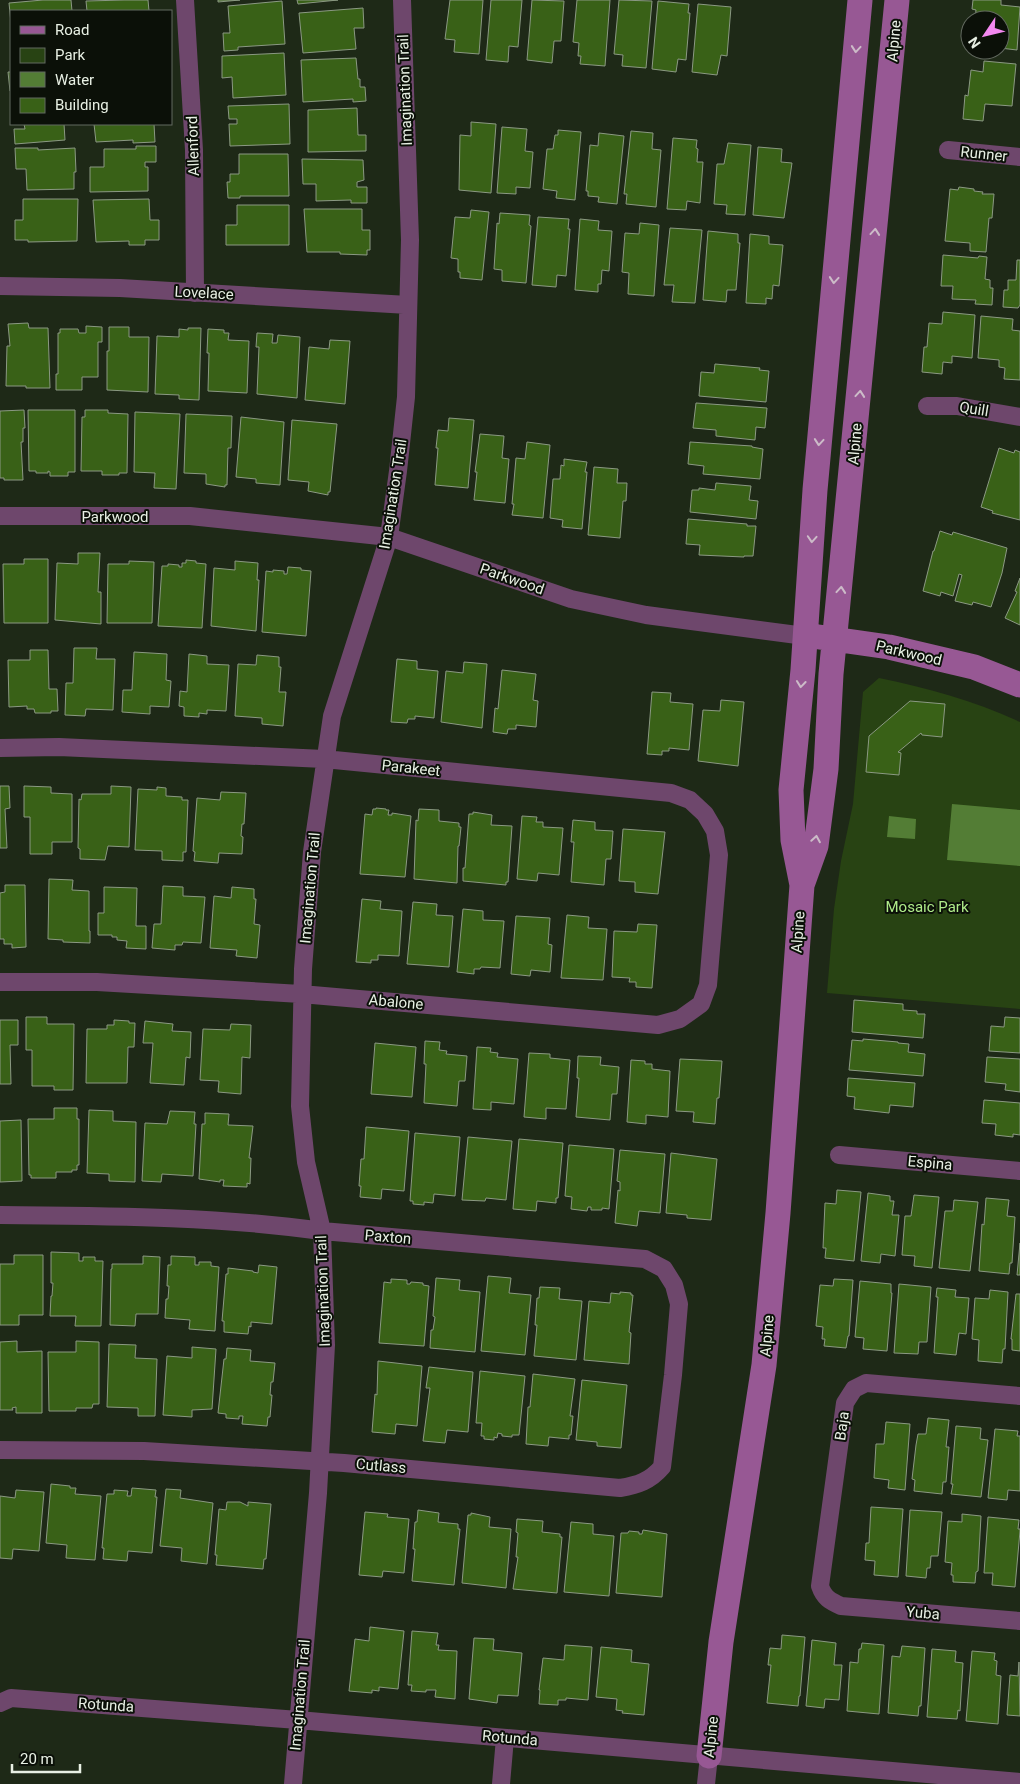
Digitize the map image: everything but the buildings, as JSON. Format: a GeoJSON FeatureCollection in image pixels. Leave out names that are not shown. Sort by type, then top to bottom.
{"type":"FeatureCollection","features":[{"type":"Feature","properties":{"kind":"street","name":"Allenford"},"geometry":{"type":"LineString","coordinates":[[185,0],[194,150],[195,293]]}},
{"type":"Feature","properties":{"kind":"street","name":"Imagination Trail"},"geometry":{"type":"LineString","coordinates":[[293,1784],[320,1462],[326,1345],[322,1231],[306,1162],[300,1106],[301,994],[312,852],[324,759],[332,716],[390,537],[406,397],[410,240],[402,0]]}},
{"type":"Feature","properties":{"kind":"street","name":"Alpine"},"geometry":{"type":"LineString","coordinates":[[802,885],[792,840],[791,790],[805,636],[815,490],[860,0]]}},
{"type":"Feature","properties":{"kind":"street","name":"Alpine"},"geometry":{"type":"LineString","coordinates":[[706,1784],[721,1642],[764,1365],[778,1213],[802,885],[816,846],[826,769],[831,674],[836,639],[898,0]]}},
{"type":"Feature","properties":{"kind":"street","name":"Runner"},"geometry":{"type":"LineString","coordinates":[[948,150],[1020,157]]}},
{"type":"Feature","properties":{"kind":"street","name":"Lovelace"},"geometry":{"type":"LineString","coordinates":[[0,286],[120,288],[408,305]]}},
{"type":"Feature","properties":{"kind":"street","name":"Quill"},"geometry":{"type":"LineString","coordinates":[[927,406],[957,406],[1020,417]]}},
{"type":"Feature","properties":{"kind":"street","name":"Parkwood"},"geometry":{"type":"LineString","coordinates":[[0,516],[190,516],[390,537],[571,599],[646,615],[889,647],[974,667],[1020,685]]}},
{"type":"Feature","properties":{"kind":"street","name":"Parakeet"},"geometry":{"type":"LineString","coordinates":[[0,748],[60,747],[324,759],[671,793],[690,800],[705,814],[715,831],[719,855],[714,920]]}},
{"type":"Feature","properties":{"kind":"street","name":"Abalone"},"geometry":{"type":"LineString","coordinates":[[0,982],[97,982],[301,994],[658,1025],[680,1019],[700,1004],[708,985],[714,920]]}},
{"type":"Feature","properties":{"kind":"street","name":"Espina"},"geometry":{"type":"LineString","coordinates":[[839,1155],[1020,1171]]}},
{"type":"Feature","properties":{"kind":"street","name":"Paxton"},"geometry":{"type":"LineString","coordinates":[[0,1215],[136,1216],[293,1227],[645,1259],[664,1269],[674,1285],[679,1304],[673,1375]]}},
{"type":"Feature","properties":{"kind":"street","name":"Cutlass"},"geometry":{"type":"LineString","coordinates":[[0,1450],[144,1451],[320,1462],[620,1488],[640,1485],[654,1476],[662,1467],[673,1375]]}},
{"type":"Feature","properties":{"kind":"street","name":"Baja"},"geometry":{"type":"LineString","coordinates":[[828,1600],[822,1593],[820,1586],[845,1403],[854,1389],[866,1383],[1020,1396]]}},
{"type":"Feature","properties":{"kind":"street","name":"Yuba"},"geometry":{"type":"LineString","coordinates":[[828,1600],[841,1606],[1020,1621]]}},
{"type":"Feature","properties":{"kind":"street","name":"Rotunda"},"geometry":{"type":"LineString","coordinates":[[0,1703],[11,1698],[298,1720],[709,1756],[914,1779],[1020,1782]]}},
{"type":"Feature","properties":{"kind":"street"},"geometry":{"type":"LineString","coordinates":[[500,1784],[505,1738]]}},
{"type":"Feature","properties":{"kind":"green space","name":"Mosaic Park"},"geometry":{"type":"Polygon","coordinates":[[[879,678],[951,696],[1020,722],[1020,1009],[827,993],[834,909],[841,861],[853,804],[863,692],[879,678]]]}},
{"type":"Feature","properties":{"kind":"water"},"geometry":{"type":"Polygon","coordinates":[[[952,804],[1020,810],[1020,866],[947,860],[952,804]]]}},
{"type":"Feature","properties":{"kind":"water"},"geometry":{"type":"Polygon","coordinates":[[[889,816],[916,819],[915,839],[887,837],[889,816]]]}}]}
